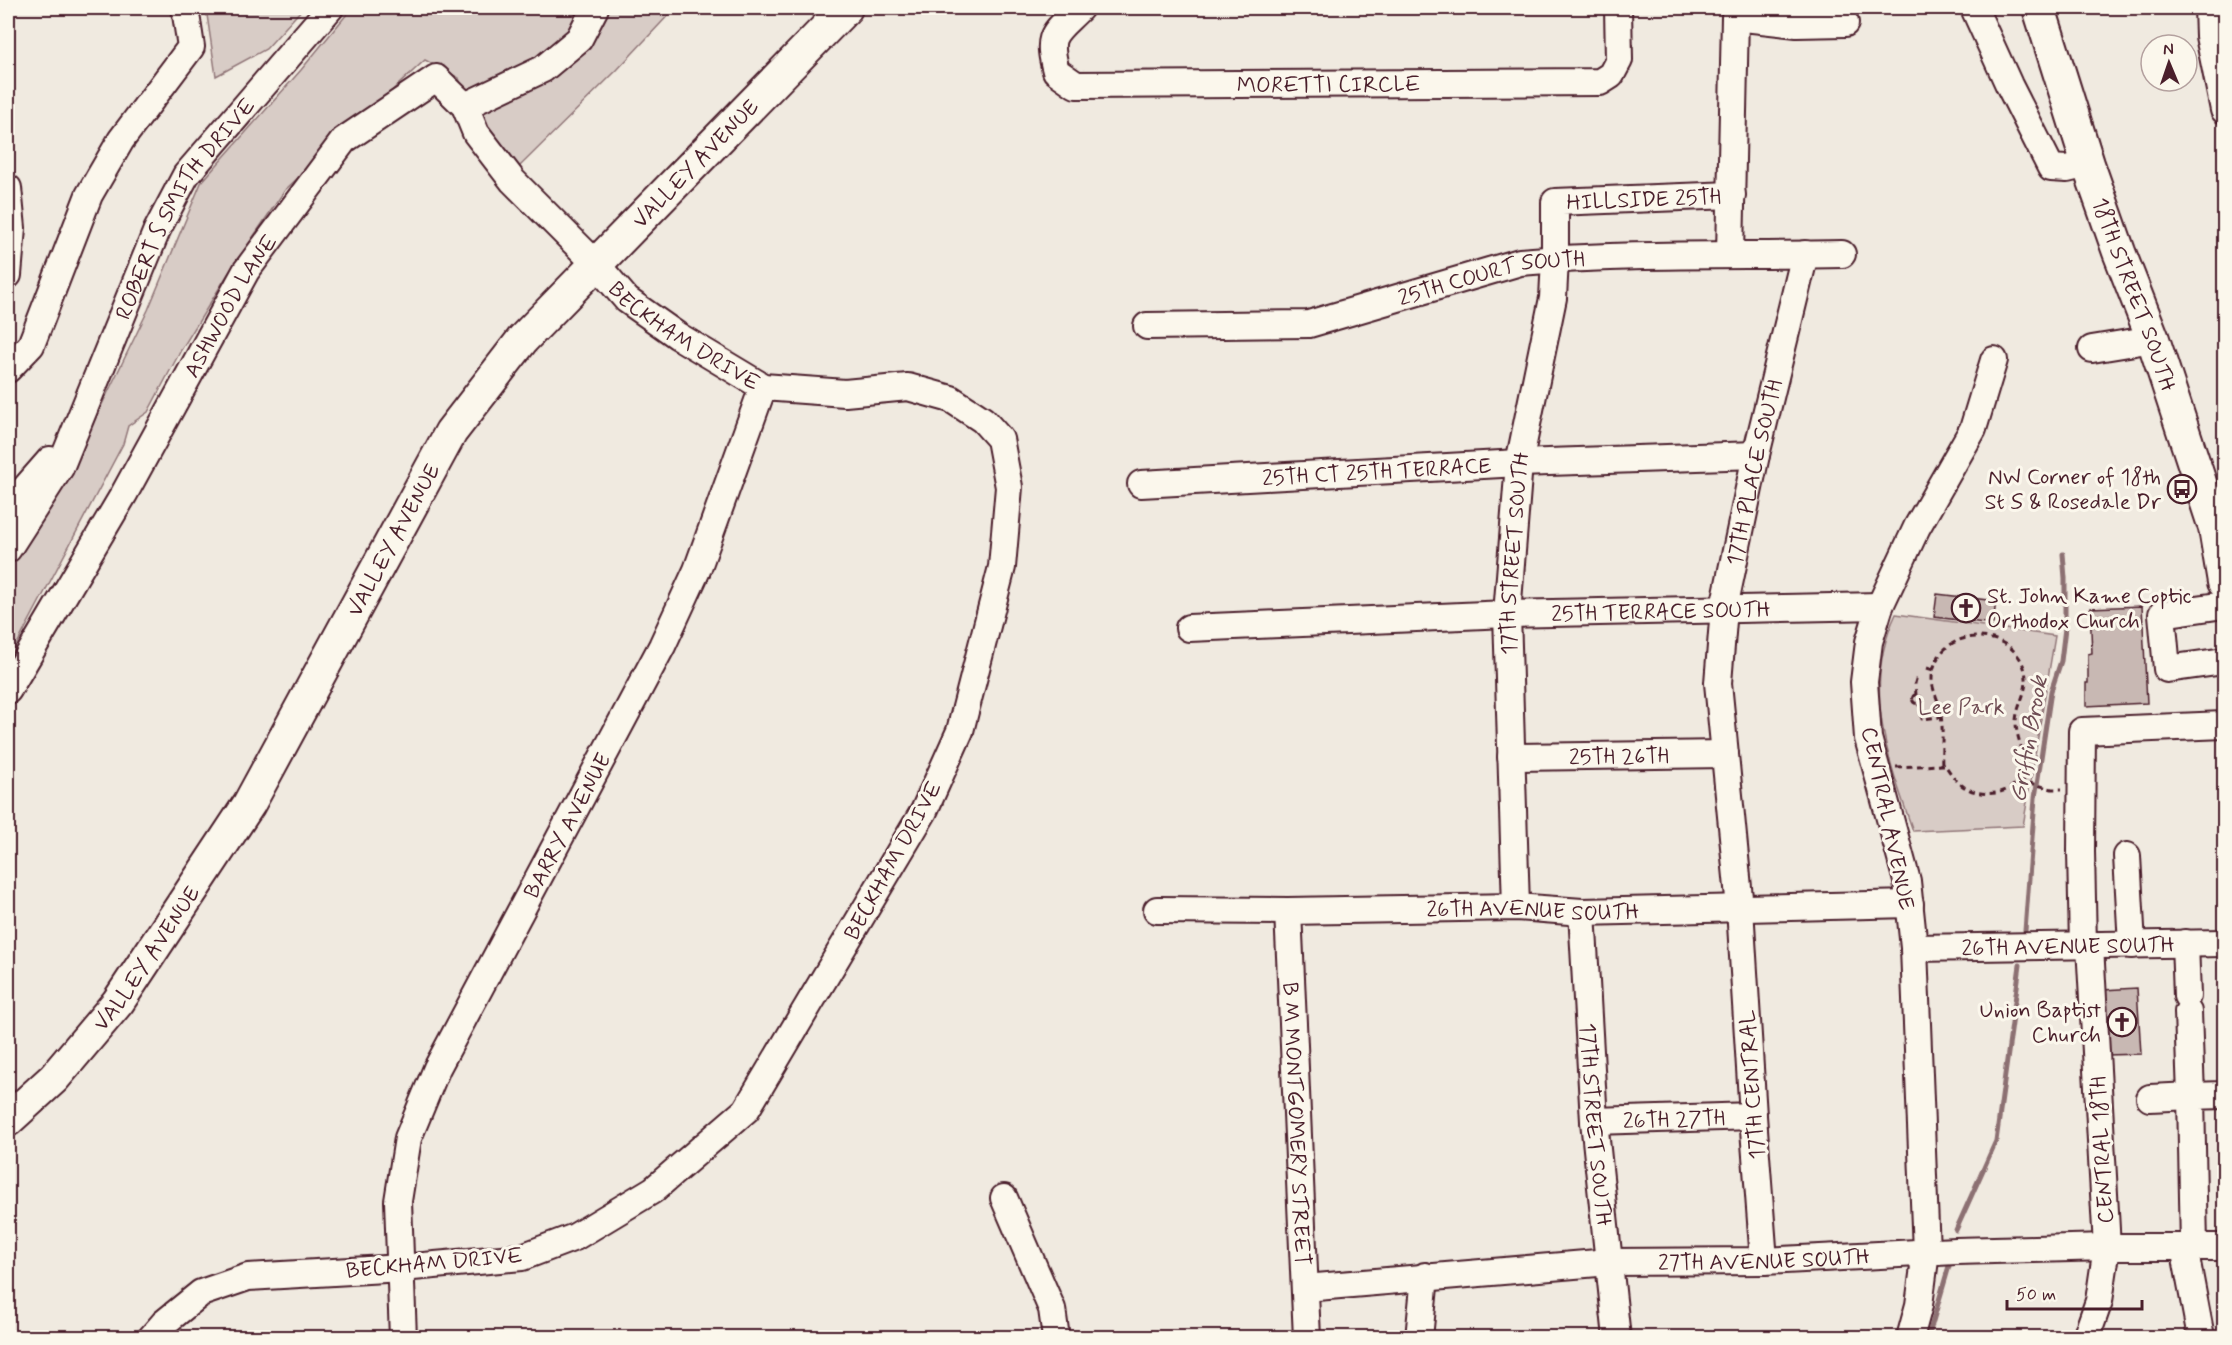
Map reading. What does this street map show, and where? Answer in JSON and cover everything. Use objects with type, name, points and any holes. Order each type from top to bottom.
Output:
[{"type":"main road","name":"VALLEY AVENUE","points":[[8,1120],[54,1078],[118,1002],[249,804],[451,432],[523,339],[846,8]]},
{"type":"main road","name":"18TH STREET SOUTH","points":[[2039,8],[2088,164],[2153,339],[2215,528],[2224,582]]},
{"type":"street","points":[[8,369],[31,345],[89,195],[121,140],[191,47],[185,8]]},
{"type":"street","name":"ROBERT S SMITH DRIVE","points":[[8,549],[60,468],[157,230],[186,175],[330,8]]},
{"type":"street","points":[[465,106],[543,69],[579,39],[595,8]]},
{"type":"street","name":"MORETTI CIRCLE","points":[[1080,8],[1052,36],[1051,51],[1056,72],[1077,86],[1600,82],[1611,75],[1619,60],[1618,8]]},
{"type":"street","points":[[1974,8],[2013,94],[2051,168],[2067,169],[2088,164]]},
{"type":"street","points":[[2208,8],[2209,36],[2224,110]]},
{"type":"street","points":[[1730,254],[1735,17],[1797,24],[1845,23]]},
{"type":"street","name":"ASHWOOD LANE","points":[[8,690],[124,494],[246,271],[344,140],[436,78],[465,106],[476,133],[513,181]]},
{"type":"street","name":"BECKHAM DRIVE","points":[[151,1338],[164,1323],[201,1293],[248,1277],[402,1268],[522,1257],[575,1237],[654,1190],[746,1110],[924,811],[960,731],[1002,567],[1009,488],[1000,440],[983,420],[951,399],[908,387],[845,393],[763,387],[678,336],[627,300],[597,265],[513,181]]},
{"type":"street","points":[[8,188],[12,228],[8,275]]},
{"type":"street","name":"HILLSIDE 25TH","points":[[1555,202],[1732,195]]},
{"type":"street","name":"17TH STREET SOUTH","points":[[1516,908],[1507,614],[1519,463],[1553,298],[1555,202]]},
{"type":"street","name":"25TH COURT SOUTH","points":[[1147,326],[1309,324],[1520,262],[1730,254],[1842,254]]},
{"type":"street","name":"17TH PLACE SOUTH","points":[[1740,908],[1718,683],[1724,608],[1756,455],[1805,254]]},
{"type":"street","points":[[2092,349],[2153,339]]},
{"type":"street","name":"CENTRAL AVENUE","points":[[1910,1338],[1919,1305],[1926,1252],[1914,948],[1907,881],[1868,738],[1864,682],[1869,642],[1881,606],[1917,526],[1973,429],[1994,360]]},
{"type":"street","name":"BARRY AVENUE","points":[[403,1338],[398,1201],[408,1138],[436,1068],[662,646],[697,570],[763,387]]},
{"type":"street","name":"ROBERT S SMITH DRIVE","points":[[8,508],[74,433]]},
{"type":"street","name":"25TH CT 25TH TERRACE","points":[[1141,484],[1519,463],[1756,455]]},
{"type":"street","points":[[2224,605],[2162,614],[2167,669],[2224,661]]},
{"type":"street","name":"25TH TERRACE SOUTH","points":[[1189,628],[1507,614],[1881,606]]},
{"type":"street","name":"CENTRAL 18TH","points":[[2086,1338],[2099,1300],[2107,1247],[2081,852],[2082,731],[2224,725]]},
{"type":"street","name":"25TH 26TH","points":[[1511,757],[1725,754]]},
{"type":"street","points":[[2127,856],[2132,945]]},
{"type":"street","name":"26TH AVENUE SOUTH","points":[[1157,910],[1516,908],[1582,912],[1910,904]]},
{"type":"street","name":"17TH CENTRAL","points":[[1740,908],[1764,1262]]},
{"type":"street","name":"B M MONTGOMERY STREET","points":[[1288,911],[1307,1338]]},
{"type":"street","name":"17TH STREET SOUTH","points":[[1582,912],[1594,1121],[1617,1338]]},
{"type":"street","name":"26TH AVENUE SOUTH","points":[[1914,948],[2224,943]]},
{"type":"street","points":[[2185,944],[2191,1096],[2189,1247],[2201,1337],[2208,1338]]},
{"type":"street","points":[[2150,1098],[2224,1095]]},
{"type":"street","name":"26TH 27TH","points":[[1594,1121],[1753,1116]]},
{"type":"street","points":[[1004,1198],[1052,1310],[1056,1338]]},
{"type":"street","name":"27TH AVENUE SOUTH","points":[[1305,1288],[1609,1262],[1764,1262],[1926,1252],[2107,1247],[2224,1247]]},
{"type":"street","points":[[1419,1338],[1425,1276]]},
{"type":"path","points":[[1892,767],[1945,765],[1958,783],[1967,789],[1983,794],[2012,788],[2019,780],[2025,759],[2016,721],[2026,684],[2025,665],[2014,650],[1999,641],[1982,636],[1971,637],[1954,642],[1940,654],[1933,670],[1931,684],[1941,717],[1942,765]]},
{"type":"path","points":[[1927,668],[1933,670]]},
{"type":"path","points":[[1917,676],[1916,695],[1912,699],[1921,708],[1922,719],[1941,717]]},
{"type":"path","points":[[1941,732],[1946,737]]},
{"type":"path","points":[[1942,756],[1946,753]]},
{"type":"path","points":[[2019,780],[2052,789]]},
{"type":"green space","points":[[206,8],[303,8],[266,49],[216,76]]},
{"type":"green space","points":[[352,8],[675,8],[617,70],[519,167],[465,99],[459,78],[425,60],[285,190],[228,274],[181,350],[148,412],[128,426],[123,444],[8,661],[8,560],[93,423],[148,310],[201,183],[301,70]]},
{"type":"green space","name":"Lee Park","points":[[1896,614],[2055,636],[2023,826],[1913,831],[1887,750],[1879,696],[1880,669]]},
{"type":"building","name":"St. John Kame Coptic Orthodox Church","points":[[1937,594],[1996,601],[1993,624],[1934,617]]},
{"type":"building","points":[[2142,606],[2147,703],[2086,706],[2088,654],[2092,653],[2090,608]]},
{"type":"building","name":"Union Baptist Church","points":[[2137,988],[2141,1054],[2107,1055],[2103,990]]},
{"type":"waterway","name":"Griffin Brook","points":[[2025,931],[2035,798],[2051,691],[2061,661],[2065,628],[2063,554]]},
{"type":"waterway","name":"Griffin Brook","points":[[1956,1230],[1996,1141],[2020,965]]},
{"type":"waterway","name":"Griffin Brook","points":[[1928,1338],[1949,1266]]},
{"type":"place","name":"NW Corner of 18th St S & Rosedale Dr","points":[[2182,489]]},
{"type":"place","name":"St. John Kame Coptic Orthodox Church","points":[[1966,608]]},
{"type":"place","name":"Union Baptist Church","points":[[2122,1022]]}]
